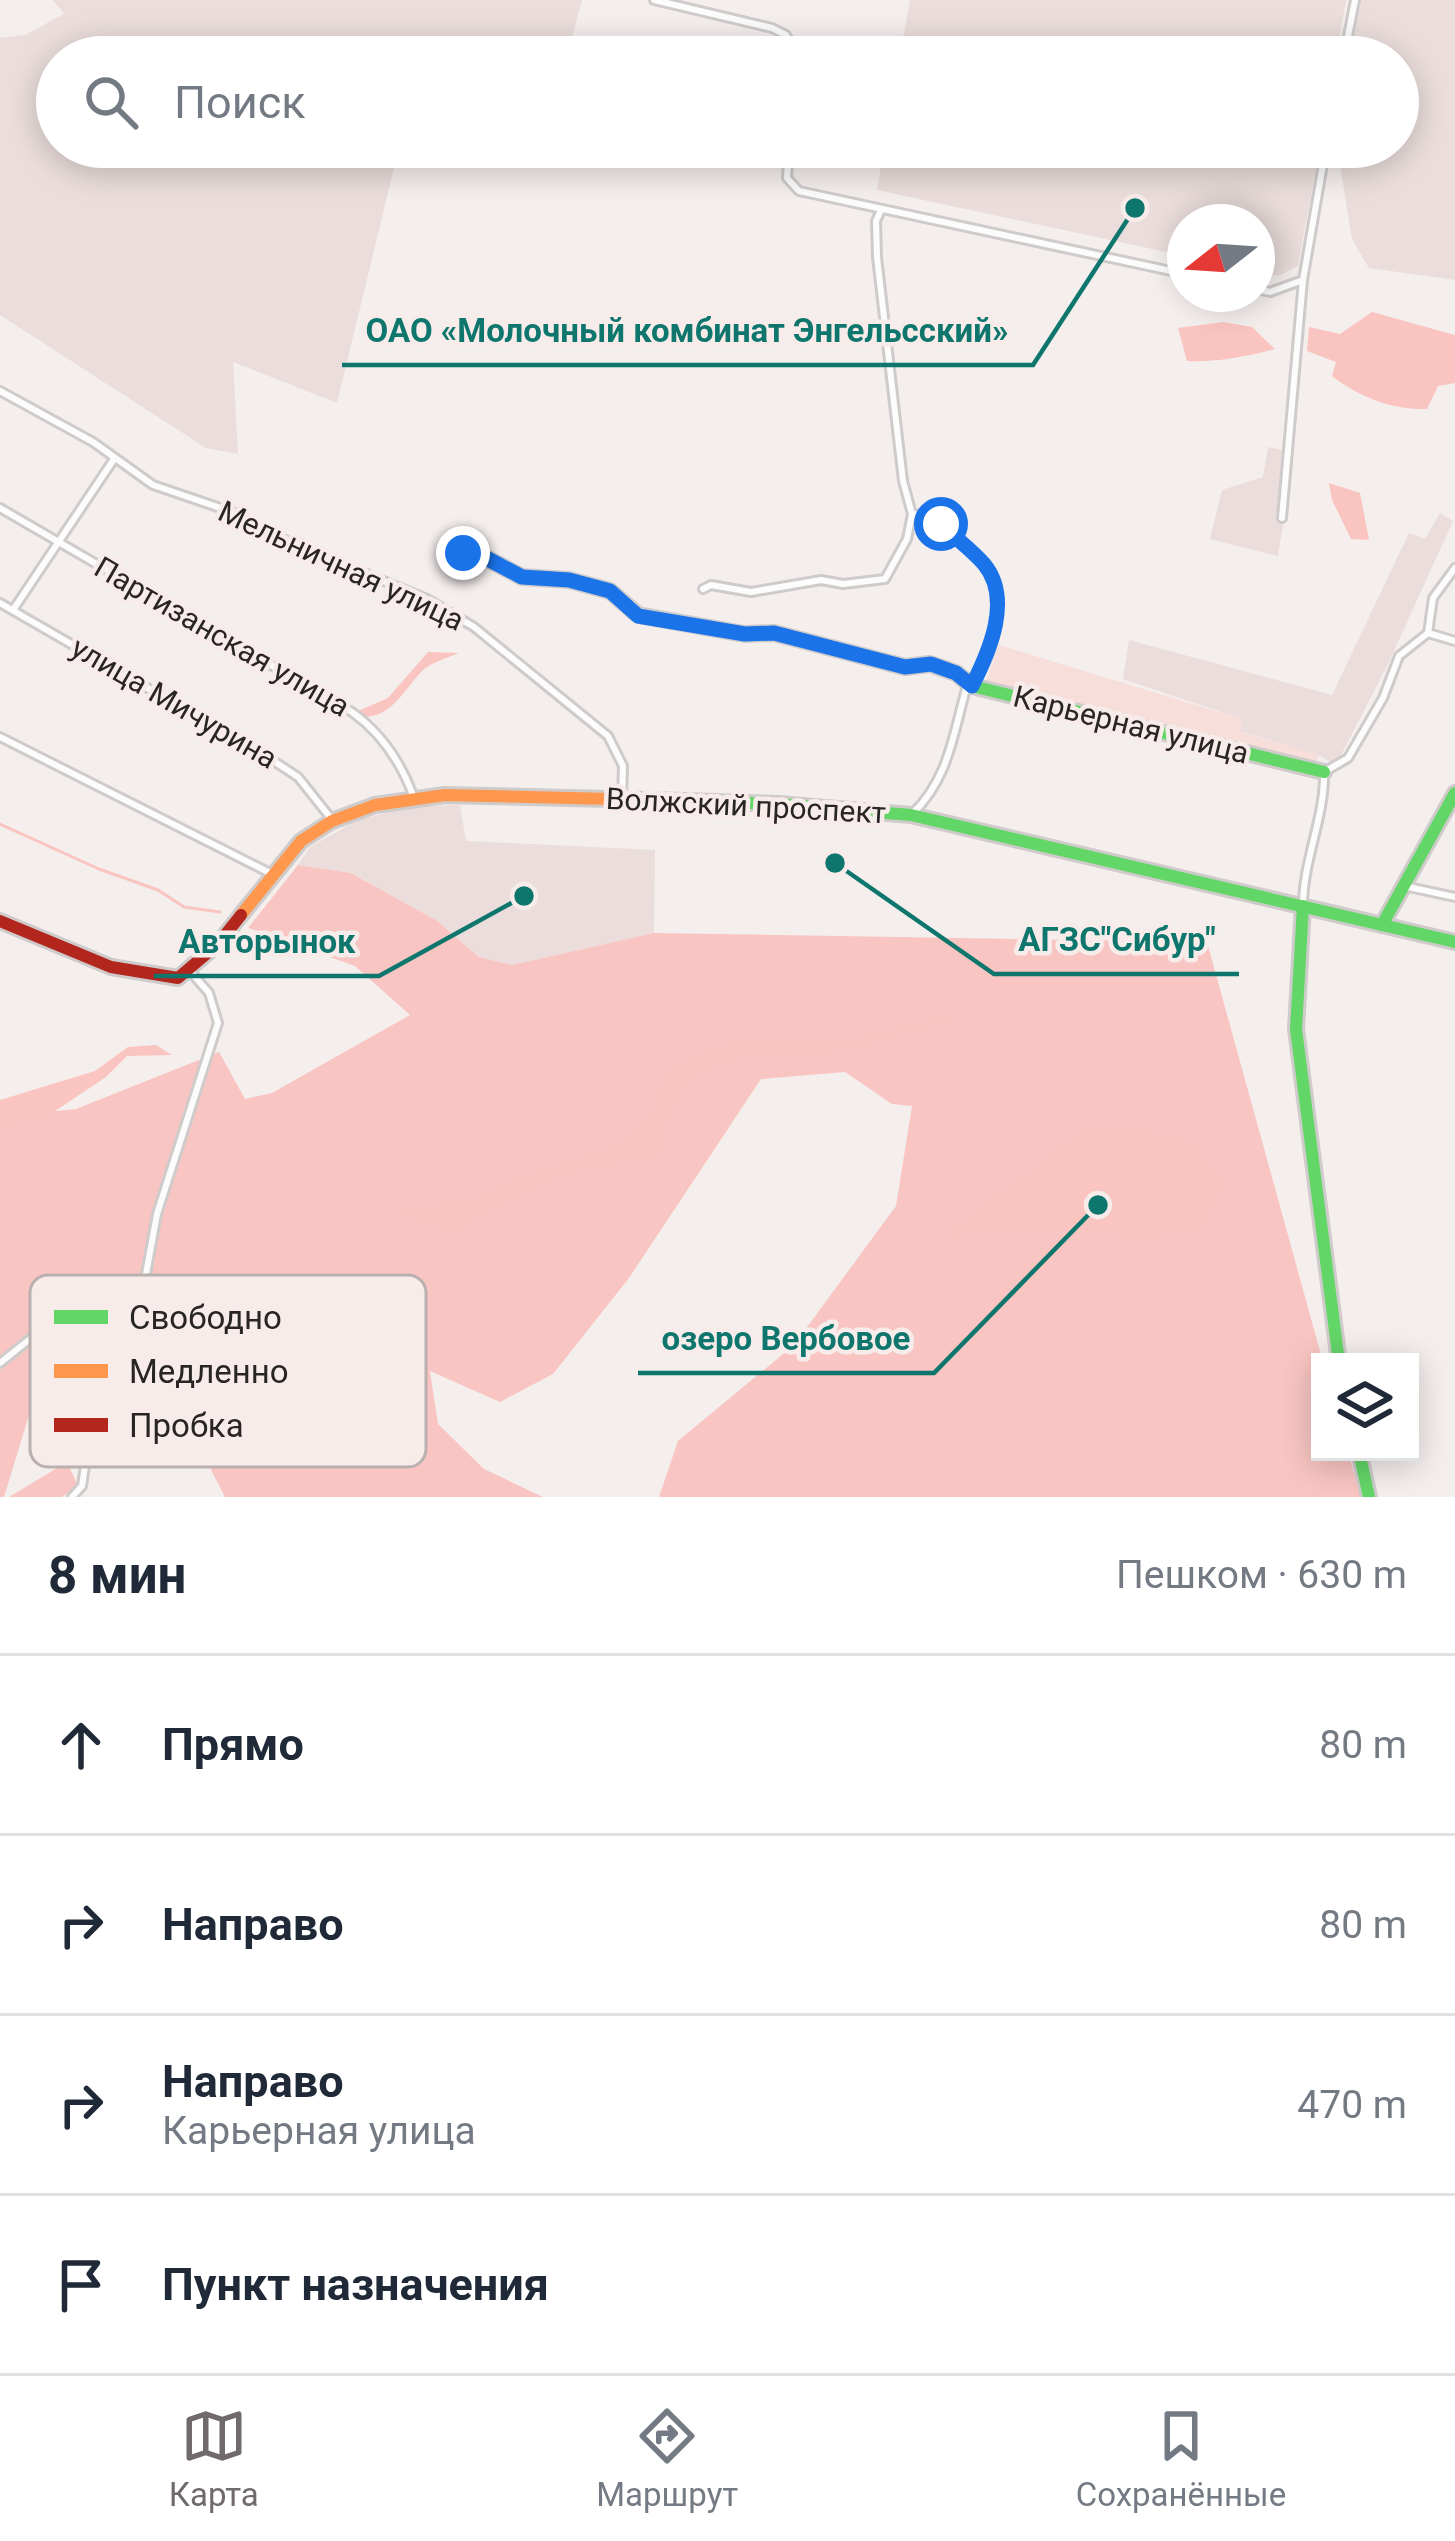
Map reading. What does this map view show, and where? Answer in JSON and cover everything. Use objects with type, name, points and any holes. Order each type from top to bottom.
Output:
[{"type":"street","points":[[653,0],[772,28],[787,36]]},
{"type":"street","points":[[1348,36],[1354,0]]},
{"type":"street","points":[[785,168],[790,186],[1167,270]]},
{"type":"street","points":[[1282,518],[1303,280],[1322,168]]},
{"type":"street","points":[[703,589],[711,585],[751,592],[821,580],[844,584],[885,579],[907,539],[912,514],[903,481],[877,257],[876,221],[881,210]]},
{"type":"street","points":[[1275,290],[1303,280]]},
{"type":"street","name":"Мельничная улица","points":[[0,391],[92,442],[153,485],[236,513],[273,535],[427,599],[474,627],[608,736],[623,766],[622,799]]},
{"type":"street","points":[[13,610],[114,459]]},
{"type":"street","name":"Партизанская улица","points":[[0,508],[352,712],[372,726],[414,796]]},
{"type":"street","points":[[911,815],[937,788],[966,689],[972,686],[997,620],[989,573],[941,524],[926,514],[912,514]]},
{"type":"street","name":"Карьерная улица","points":[[463,553],[488,559],[522,577],[569,580],[610,591],[638,616],[745,634],[774,633],[905,667],[931,664],[956,673],[972,686],[1324,772]]},
{"type":"street","points":[[1338,1353],[1296,1030],[1303,883],[1319,818],[1324,772],[1348,758],[1383,698],[1399,656],[1428,633],[1433,598],[1455,568]]},
{"type":"street","name":"улица Мичурина","points":[[0,603],[269,758],[298,777],[333,821]]},
{"type":"street","points":[[1428,633],[1455,641]]},
{"type":"street","points":[[0,737],[273,875]]},
{"type":"street","points":[[1382,925],[1450,812],[1455,794]]},
{"type":"street","name":"Волжский проспект","points":[[0,922],[97,960],[166,979],[190,971],[215,947],[307,838],[333,821],[414,796],[839,806],[911,815],[1455,942]]},
{"type":"street","points":[[1404,886],[1455,897]]},
{"type":"street","points":[[144,1275],[157,1214],[218,1024],[209,993],[190,971]]},
{"type":"street","points":[[0,1363],[30,1339]]},
{"type":"street","points":[[1361,1461],[1370,1497]]},
{"type":"street","points":[[72,1497],[82,1486],[85,1467]]},
{"type":"shaded area","points":[[53,0],[582,0],[572,36],[36,36],[36,168],[394,168],[337,403],[233,362],[238,454],[206,448],[0,315],[0,38],[25,35],[64,14]]},
{"type":"shaded area","points":[[910,0],[1346,0],[1340,36],[904,36]]},
{"type":"shaded area","points":[[1361,0],[1455,0],[1455,280],[1369,268],[1352,239],[1340,168],[1419,168],[1419,36],[1355,36]]},
{"type":"shaded area","points":[[881,168],[1316,168],[1298,266],[1275,275],[1275,204],[1167,204],[1167,252],[877,190]]},
{"type":"shaded area","points":[[1372,312],[1455,335],[1455,383],[1438,386],[1427,409],[1389,405],[1365,396],[1332,376],[1336,362],[1307,351],[1309,327],[1340,334]]},
{"type":"shaded area","points":[[1223,322],[1252,327],[1275,349],[1187,361],[1178,328]]},
{"type":"shaded area","points":[[1268,447],[1294,452],[1278,556],[1210,539],[1222,490],[1263,477]]},
{"type":"shaded area","points":[[1329,483],[1360,493],[1369,540],[1351,539]]},
{"type":"shaded area","points":[[1440,513],[1453,521],[1336,765],[1240,731],[1242,719],[1123,679],[1129,640],[1332,695],[1409,533],[1425,539]]},
{"type":"shaded area","points":[[999,645],[1242,719],[1241,732],[1319,755],[1314,767],[982,694]]},
{"type":"shaded area","points":[[428,652],[459,653],[427,667],[382,712],[363,717],[358,711],[388,698]]},
{"type":"shaded area","points":[[460,805],[466,841],[655,850],[654,933],[512,965],[479,957],[436,920],[352,873],[298,865],[310,847],[356,821],[406,807]]},
{"type":"shaded area","points":[[298,865],[351,873],[436,920],[479,957],[512,965],[654,933],[1207,942],[1321,1353],[1311,1353],[1311,1461],[1351,1461],[1361,1497],[659,1497],[678,1441],[794,1345],[896,1206],[912,1106],[892,1104],[845,1072],[761,1079],[629,1278],[553,1374],[500,1402],[430,1371],[438,1424],[484,1469],[543,1497],[225,1497],[210,1467],[426,1467],[426,1275],[30,1275],[30,1412],[4,1497],[0,1497],[0,1117],[76,1109],[219,1052],[245,1099],[272,1093],[410,1015],[355,966],[248,928]]},
{"type":"shaded area","points":[[989,1007],[840,1049],[742,1057],[713,1065],[690,1080],[675,1101],[657,1161],[630,1160],[577,1170],[454,1230],[398,1212],[467,1202],[534,1173],[599,1154],[631,1137],[653,1112],[669,1071],[725,1046],[769,1041],[838,1044]]},
{"type":"shaded area","points":[[156,1045],[172,1055],[127,1056],[106,1077],[52,1113],[0,1127],[0,1100],[95,1071],[128,1047]]},
{"type":"shaded area","points":[[1142,1130],[1191,1143],[1223,1183],[1199,1228],[1142,1237],[1080,1228],[947,1235],[1080,1134]]},
{"type":"shaded area","points":[[59,1467],[69,1467],[78,1486],[62,1497],[9,1497]]},
{"type":"waterway","points":[[0,824],[158,890],[184,907],[220,912]]},
{"type":"traffic: fast","points":[[463,553],[488,559],[522,577],[569,580],[610,591],[638,615],[744,634],[774,633],[905,667],[930,664],[956,673],[972,686],[1324,772]]},
{"type":"traffic: fast","points":[[1382,925],[1455,793]]},
{"type":"traffic: fast","points":[[652,800],[911,815],[1455,942]]},
{"type":"traffic: fast","points":[[1303,906],[1296,1029],[1338,1353]]},
{"type":"traffic: fast","points":[[1361,1461],[1369,1497]]},
{"type":"traffic: slow","points":[[241,915],[301,841],[332,821],[375,805],[445,795],[652,800]]},
{"type":"traffic: jam","points":[[0,921],[111,967],[178,978],[218,944],[241,915]]},
{"type":"place","name":"ОАО «Молочный комбинат Энгельсский»","points":[[1135,208]]},
{"type":"place","name":"АГЗС\"Сибур\"","points":[[835,863]]},
{"type":"place","name":"Авторынок","points":[[524,896]]},
{"type":"place","name":"озеро Вербовое","points":[[1098,1205]]},
{"type":"route","points":[[463,553],[488,559],[522,577],[569,580],[610,591],[638,616],[745,634],[774,633],[905,667],[931,664],[956,673],[972,686],[997,620],[995,594],[982,562],[941,524]]}]
